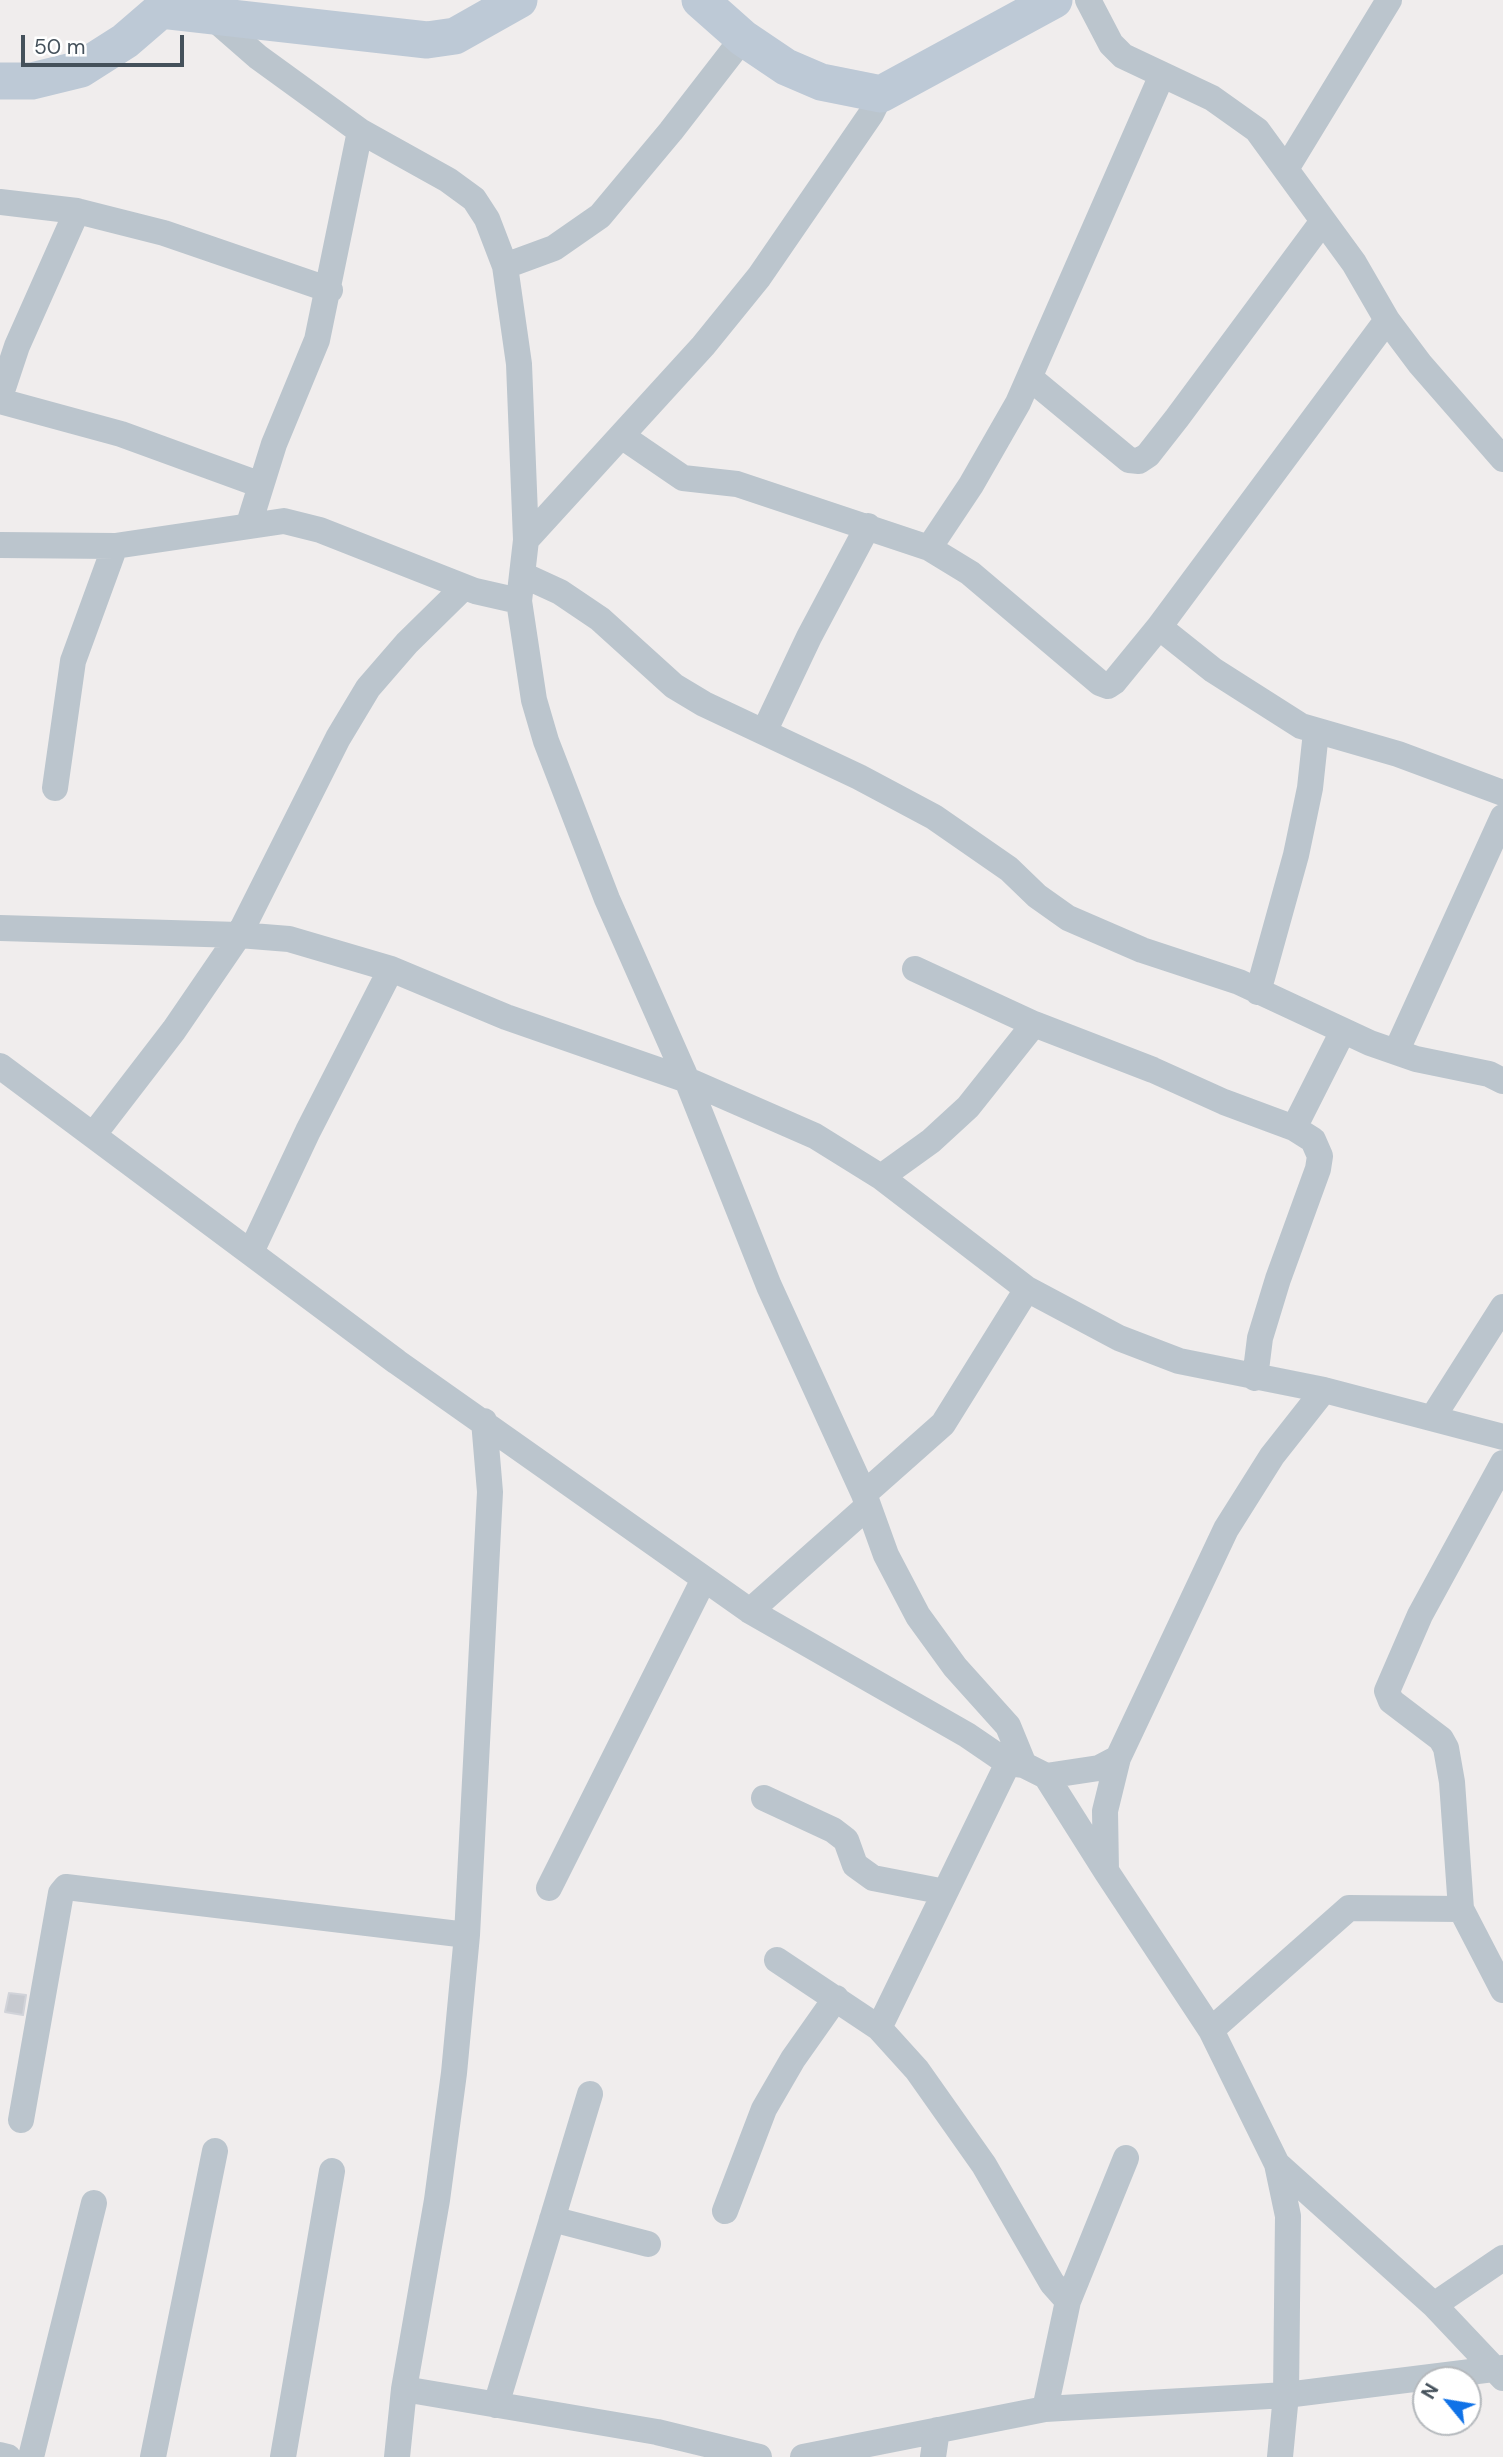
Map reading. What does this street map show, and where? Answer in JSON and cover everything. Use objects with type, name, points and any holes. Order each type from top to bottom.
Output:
[{"type":"street","points":[[0,81],[32,80],[80,69],[125,41],[152,5],[211,16],[252,10],[427,40],[456,36],[519,0]]},
{"type":"street","points":[[700,0],[743,38],[786,67],[821,82],[881,94]]},
{"type":"street","points":[[526,540],[704,346],[759,276],[872,114],[881,94],[1054,0]]},
{"type":"street","points":[[1088,0],[1111,44],[1122,56],[1233,111],[1257,130],[1375,294],[1387,320],[1420,364],[1500,443]]},
{"type":"street","points":[[1286,169],[1389,0]]},
{"type":"street","points":[[211,16],[258,58],[360,131],[448,180],[474,199],[487,219],[505,266],[519,364],[526,540],[519,601],[534,700],[546,741],[607,899],[687,1080],[769,1286],[866,1500],[886,1555],[918,1616],[955,1667],[1008,1726],[1026,1768],[1106,1871],[1211,2029],[1277,2164],[1288,2216],[1286,2395],[1280,2457]]},
{"type":"street","points":[[505,266],[554,248],[600,216],[646,163],[743,38]]},
{"type":"street","points":[[929,548],[996,443],[1030,378],[1052,321],[1162,75]]},
{"type":"street","points":[[249,524],[274,444],[317,340],[330,290],[360,131]]},
{"type":"street","points":[[0,202],[77,211],[164,233],[330,290]]},
{"type":"street","points":[[77,211],[17,346],[0,399],[121,434],[261,485]]},
{"type":"street","points":[[1030,378],[1129,460],[1139,461],[1148,455],[1177,418],[1323,221]]},
{"type":"street","points":[[623,437],[683,478],[737,484],[929,548],[970,573],[1100,683],[1108,686],[1159,627],[1387,320]]},
{"type":"street","points":[[0,545],[115,546],[249,524],[284,521],[320,530],[464,587],[519,601]]},
{"type":"street","points":[[764,732],[809,637],[869,526]]},
{"type":"street","points":[[55,788],[73,661],[115,546]]},
{"type":"street","points":[[523,575],[560,592],[600,619],[674,686],[704,704],[934,817],[1009,869],[1037,896],[1068,918],[1111,937],[1240,982],[1343,1031],[1395,1052],[1489,1074],[1503,1081]]},
{"type":"street","points":[[94,1134],[174,1030],[239,935],[338,738],[368,688],[407,643],[464,587]]},
{"type":"street","points":[[1159,627],[1224,678],[1281,715],[1316,732],[1398,754],[1503,793]]},
{"type":"street","points":[[1258,992],[1296,855],[1310,788],[1316,732]]},
{"type":"street","points":[[1395,1052],[1503,817]]},
{"type":"street","points":[[0,928],[289,939],[391,969],[506,1017],[687,1080],[815,1136],[881,1177],[1027,1289],[1119,1338],[1178,1361],[1325,1390],[1503,1437]]},
{"type":"street","points":[[251,1252],[308,1131],[391,969]]},
{"type":"street","points":[[915,969],[1034,1024],[1294,1128],[1313,1140],[1320,1156],[1318,1169],[1278,1279],[1260,1338],[1255,1378]]},
{"type":"street","points":[[881,1177],[931,1141],[968,1107],[1034,1024]]},
{"type":"street","points":[[1294,1128],[1343,1031]]},
{"type":"street","points":[[0,1066],[397,1362],[484,1420],[750,1611],[1026,1768],[1099,1768],[1118,1758]]},
{"type":"street","points":[[750,1611],[943,1424],[1027,1289]]},
{"type":"street","points":[[1433,1417],[1503,1307]]},
{"type":"street","points":[[1106,1871],[1105,1811],[1118,1758],[1226,1529],[1272,1456],[1325,1390]]},
{"type":"street","points":[[397,2457],[404,2389],[437,2200],[454,2073],[467,1935],[490,1492],[484,1420]]},
{"type":"street","points":[[1503,1463],[1420,1615],[1387,1691],[1391,1701],[1441,1739],[1446,1748],[1452,1782],[1461,1909],[1503,1990]]},
{"type":"street","points":[[549,1888],[704,1580]]},
{"type":"street","points":[[879,2028],[945,1892],[1026,1768]]},
{"type":"street","points":[[764,1798],[833,1830],[846,1840],[855,1865],[873,1878],[945,1892]]},
{"type":"street","points":[[22,2120],[61,1893],[66,1887],[467,1935]]},
{"type":"street","points":[[1211,2029],[1349,1908],[1461,1909]]},
{"type":"street","points":[[777,1960],[879,2028],[916,2070],[984,2165],[1052,2283],[1068,2301]]},
{"type":"street","points":[[725,2211],[764,2109],[793,2059],[836,1998]]},
{"type":"street","points":[[496,2405],[590,2094]]},
{"type":"street","points":[[153,2457],[215,2151]]},
{"type":"street","points":[[1045,2409],[1068,2301],[1126,2158]]},
{"type":"street","points":[[1277,2164],[1434,2305],[1500,2372]]},
{"type":"street","points":[[282,2457],[332,2171]]},
{"type":"street","points":[[31,2457],[94,2203]]},
{"type":"street","points":[[552,2219],[648,2244]]},
{"type":"street","points":[[1434,2305],[1503,2258]]},
{"type":"street","points":[[803,2457],[1045,2409],[1286,2395],[1500,2372]]},
{"type":"street","points":[[404,2389],[657,2432],[759,2457]]},
{"type":"street","points":[[933,2457],[937,2430]]},
{"type":"street","points":[[0,2455],[8,2457]]},
{"type":"building","points":[[9,1993],[26,1995],[23,2015],[5,2012]]}]
